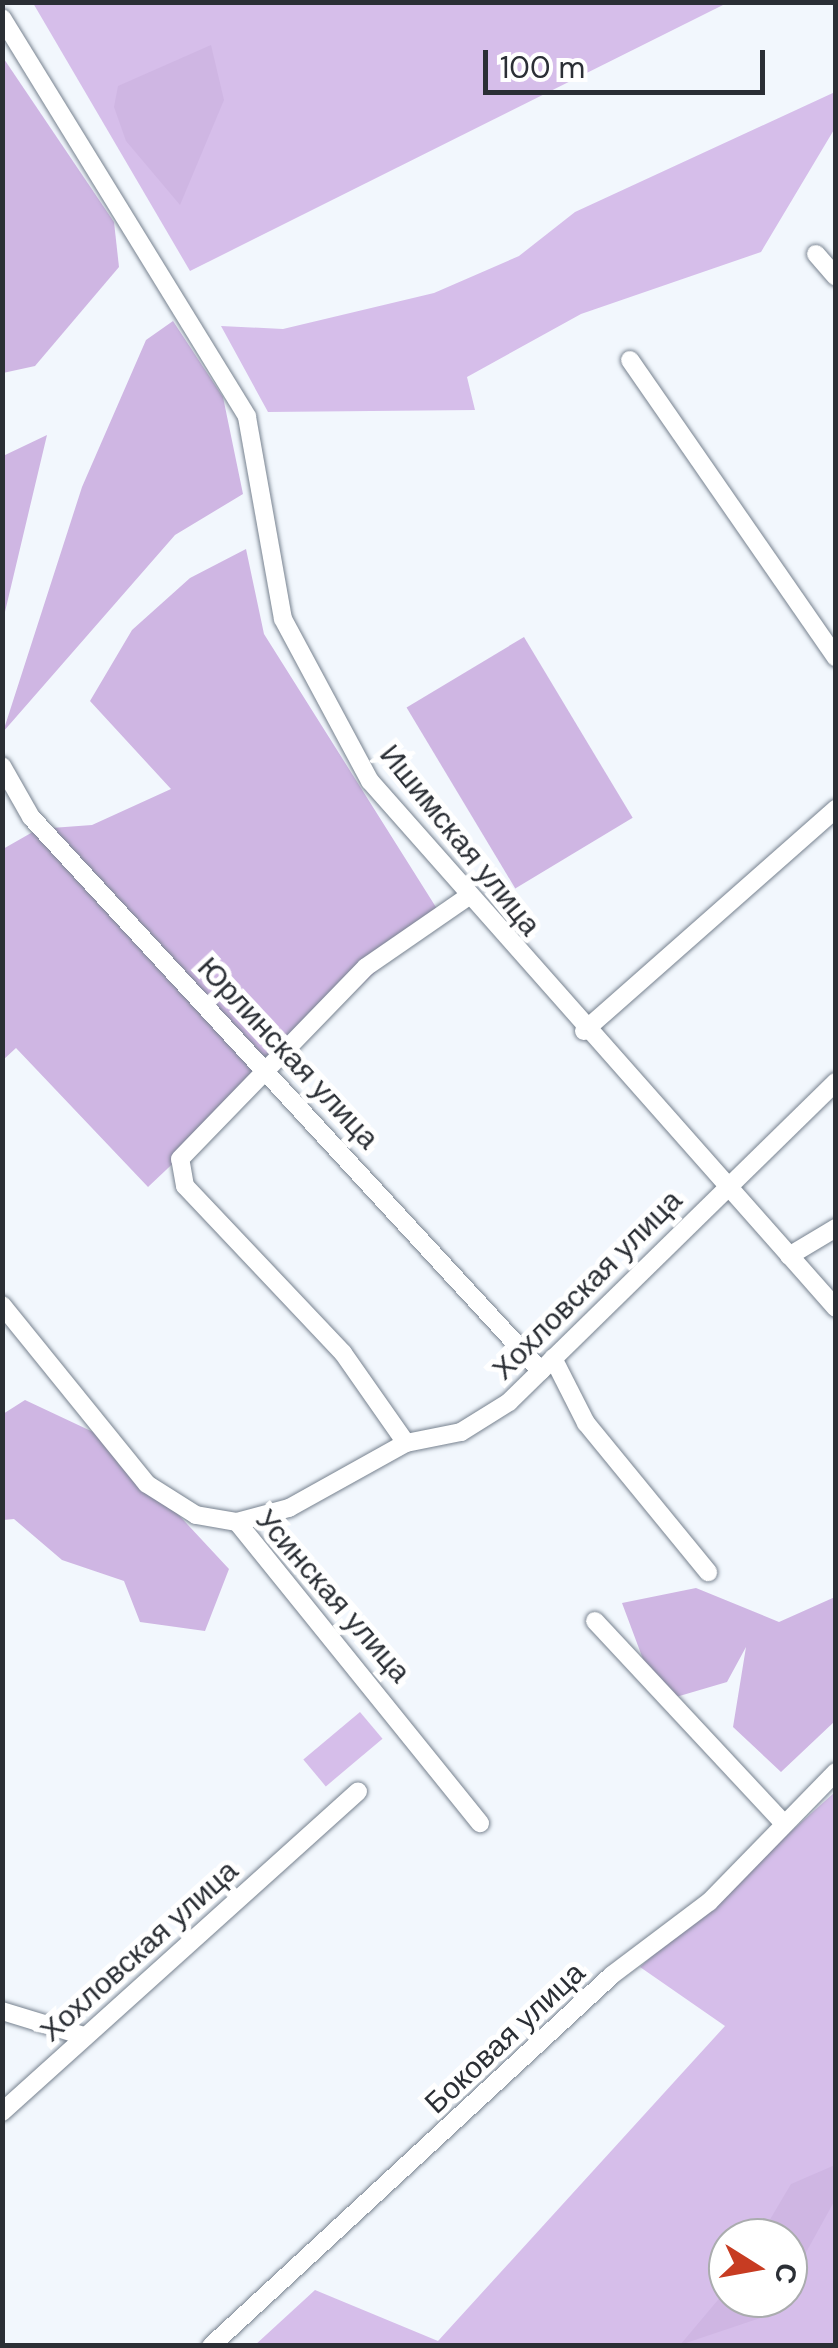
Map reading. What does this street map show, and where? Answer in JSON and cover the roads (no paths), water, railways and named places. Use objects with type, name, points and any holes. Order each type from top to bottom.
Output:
[{"type":"street","name":"Ишимская улица","points":[[2,18],[247,417],[283,619],[370,780],[466,898],[724,1189],[836,1308]]},
{"type":"street","points":[[816,254],[836,278]]},
{"type":"street","points":[[630,360],[836,658]]},
{"type":"street","name":"Юрлинская улица","points":[[2,766],[30,817],[547,1364],[586,1424],[708,1572]]},
{"type":"street","points":[[584,1031],[836,809]]},
{"type":"street","points":[[406,1442],[343,1353],[178,1173],[186,1146],[268,1071],[366,968],[466,898]]},
{"type":"street","name":"Хохловская улица","points":[[237,1522],[289,1508],[406,1442],[461,1432],[547,1364],[836,1082]]},
{"type":"street","points":[[789,1256],[836,1228]]},
{"type":"street","name":"Усинская улица","points":[[2,1305],[147,1484],[196,1514],[237,1522],[480,1823]]},
{"type":"street","points":[[595,1621],[784,1824]]},
{"type":"street","name":"Боковая улица","points":[[211,2346],[784,1824],[836,1772]]},
{"type":"street","name":"Хохловская улица","points":[[2,2112],[358,1792]]},
{"type":"street","points":[[2,2011],[84,2036]]}]
